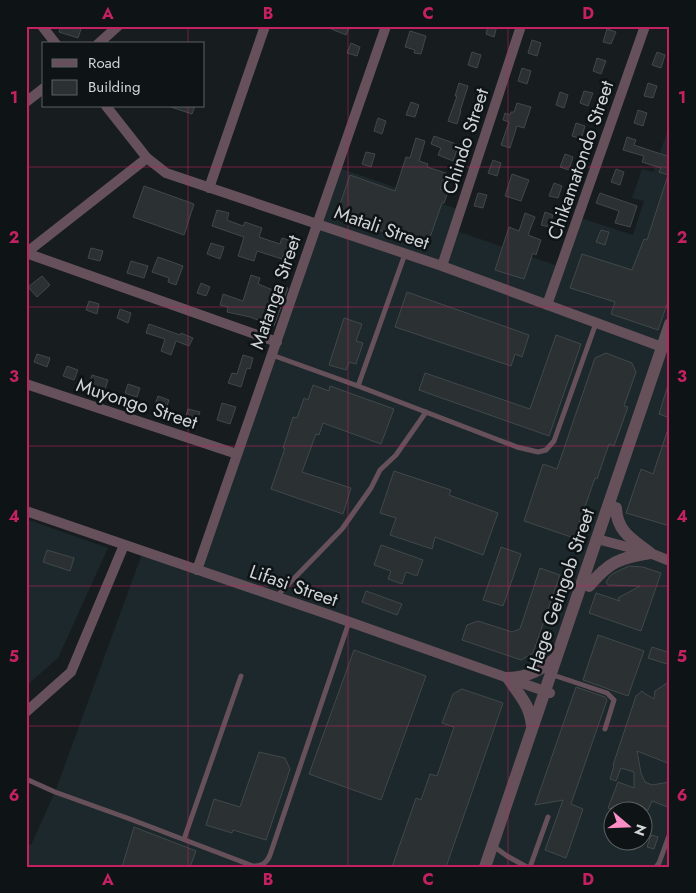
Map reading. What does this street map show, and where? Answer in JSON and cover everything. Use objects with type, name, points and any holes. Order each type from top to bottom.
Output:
[{"type":"street","points":[[42,26],[54,42]]},
{"type":"street","points":[[100,42],[118,26]]},
{"type":"street","points":[[209,188],[265,26]]},
{"type":"street","name":"Matanga Street","points":[[197,570],[386,26]]},
{"type":"street","name":"Chindo Street","points":[[442,266],[521,26]]},
{"type":"street","name":"Chikamatondo Street","points":[[547,306],[645,26]]},
{"type":"street","points":[[26,102],[42,90]]},
{"type":"street","name":"Matali Street","points":[[108,108],[147,158],[166,173],[442,266],[547,306],[667,348]]},
{"type":"street","points":[[26,253],[147,158]]},
{"type":"street","points":[[26,253],[277,342]]},
{"type":"street","name":"Hage Geingob Street","points":[[484,867],[532,729],[547,692],[556,676],[589,586],[601,540],[616,508],[667,348],[670,324]]},
{"type":"street","name":"Hage Geingob Street","points":[[490,867],[547,692],[556,658],[601,540],[667,348]]},
{"type":"street","name":"Muyongo Street","points":[[26,384],[238,454]]},
{"type":"street","points":[[616,508],[616,518],[628,537],[650,553]]},
{"type":"street","name":"Lifasi Street","points":[[26,511],[547,692]]},
{"type":"street","points":[[601,540],[650,553],[670,561]]},
{"type":"street","points":[[26,712],[71,672],[124,545]]},
{"type":"street","points":[[589,586],[606,568],[618,561],[631,556],[650,553]]},
{"type":"street","points":[[508,678],[522,678],[556,658]]},
{"type":"street","points":[[508,678],[528,707],[532,729]]},
{"type":"lane","points":[[358,386],[405,254]]},
{"type":"lane","points":[[272,355],[517,447],[538,452],[546,450],[554,441],[596,323]]},
{"type":"lane","points":[[276,597],[342,529],[371,488],[380,470],[396,455],[426,412]]},
{"type":"lane","points":[[26,779],[55,792],[253,866],[260,866],[268,860],[349,622]]},
{"type":"lane","points":[[184,839],[241,676]]},
{"type":"lane","points":[[556,676],[611,695],[614,700],[605,729]]},
{"type":"lane","points":[[496,848],[529,867],[548,817]]},
{"type":"lane","points":[[656,867],[670,833]]},
{"type":"shaded area","points":[[670,124],[670,867],[26,867],[26,844],[31,845],[55,792],[143,551],[197,570],[337,167],[460,210],[454,230],[561,267],[578,217],[633,235],[644,201],[632,198],[642,169],[653,172]]},
{"type":"shaded area","points":[[26,519],[108,548],[58,658],[26,686]]},
{"type":"building","points":[[61,26],[82,26],[78,38],[59,32]]},
{"type":"building","points":[[324,26],[350,26],[346,35]]},
{"type":"building","points":[[488,26],[497,26],[494,37],[486,34]]},
{"type":"building","points":[[607,29],[616,32],[611,44],[603,42]]},
{"type":"building","points":[[410,31],[426,36],[421,54],[414,53],[415,50],[405,47]]},
{"type":"building","points":[[532,40],[541,43],[537,56],[528,53]]},
{"type":"building","points":[[351,43],[360,47],[357,56],[347,53]]},
{"type":"building","points":[[472,52],[481,55],[477,68],[468,65]]},
{"type":"building","points":[[657,52],[665,55],[661,68],[652,65]]},
{"type":"building","points":[[597,58],[606,61],[601,74],[593,71]]},
{"type":"building","points":[[522,68],[531,71],[527,84],[518,81]]},
{"type":"building","points":[[459,83],[468,86],[457,124],[448,121],[457,96],[455,96]]},
{"type":"building","points":[[648,83],[657,86],[653,98],[644,96]]},
{"type":"building","points":[[584,91],[593,93],[588,106],[580,103]]},
{"type":"building","points":[[560,92],[568,95],[564,108],[556,105]]},
{"type":"building","points":[[411,102],[419,105],[415,117],[406,115]]},
{"type":"building","points":[[517,103],[531,107],[524,128],[517,126],[510,148],[501,145],[509,122],[503,120],[505,113],[510,115],[511,112],[514,112]]},
{"type":"building","points":[[174,108],[194,108],[192,114]]},
{"type":"building","points":[[638,110],[647,113],[643,126],[634,123]]},
{"type":"building","points":[[378,118],[386,121],[382,134],[374,131]]},
{"type":"building","points":[[576,123],[585,126],[581,139],[572,136]]},
{"type":"building","points":[[434,136],[459,145],[453,161],[438,155],[441,148],[431,144]]},
{"type":"building","points":[[627,137],[636,140],[634,145],[670,157],[670,296],[658,330],[611,314],[615,302],[570,288],[582,254],[632,270],[644,239],[647,240],[668,175],[659,172],[661,168],[642,162],[644,156],[623,150]]},
{"type":"building","points":[[416,138],[425,141],[419,161],[428,164],[427,167],[446,173],[440,189],[448,192],[444,203],[442,203],[427,246],[336,216],[350,175],[395,191],[406,157],[410,158]]},
{"type":"building","points":[[366,152],[375,154],[371,167],[362,164]]},
{"type":"building","points":[[565,154],[573,157],[569,170],[560,167]]},
{"type":"building","points":[[493,160],[501,163],[497,176],[488,173]]},
{"type":"building","points":[[616,169],[624,172],[620,185],[611,182]]},
{"type":"building","points":[[512,174],[529,180],[521,201],[505,196]]},
{"type":"building","points":[[554,183],[562,186],[558,198],[549,196]]},
{"type":"building","points":[[144,186],[194,204],[184,235],[133,217]]},
{"type":"building","points":[[478,193],[487,195],[483,208],[474,206]]},
{"type":"building","points":[[600,193],[637,206],[630,227],[615,223],[619,211],[596,203]]},
{"type":"building","points":[[217,210],[229,213],[227,220],[243,226],[245,222],[262,228],[259,237],[280,244],[282,238],[292,241],[288,254],[284,253],[282,259],[257,251],[254,261],[238,256],[244,237],[212,226]]},
{"type":"building","points":[[545,212],[553,215],[549,227],[541,225]]},
{"type":"building","points":[[525,213],[535,217],[528,235],[541,240],[536,255],[533,253],[524,279],[495,270],[509,227],[519,231]]},
{"type":"building","points":[[601,230],[609,232],[605,245],[596,242]]},
{"type":"building","points":[[211,243],[224,247],[220,259],[207,254]]},
{"type":"building","points":[[91,248],[103,251],[100,261],[88,258]]},
{"type":"building","points":[[158,257],[183,266],[176,285],[168,282],[169,278],[152,272]]},
{"type":"building","points":[[131,261],[148,266],[144,278],[127,273]]},
{"type":"building","points":[[251,275],[260,278],[258,284],[273,290],[275,284],[288,288],[274,326],[250,317],[227,312],[228,307],[220,305],[223,294],[243,301]]},
{"type":"building","points":[[42,276],[50,285],[37,297],[28,287]]},
{"type":"building","points":[[201,283],[210,287],[206,296],[197,293]]},
{"type":"building","points":[[407,292],[529,335],[522,357],[515,354],[511,366],[395,327]]},
{"type":"building","points":[[89,301],[99,304],[97,314],[86,310]]},
{"type":"building","points":[[120,309],[131,313],[128,323],[117,318]]},
{"type":"building","points":[[344,318],[362,324],[356,341],[363,343],[356,364],[349,362],[346,370],[329,365]]},
{"type":"building","points":[[149,324],[193,338],[189,346],[176,341],[171,355],[161,351],[165,339],[146,333]]},
{"type":"building","points":[[556,335],[581,344],[549,436],[419,390],[425,373],[530,409]]},
{"type":"building","points":[[606,353],[632,363],[636,372],[624,406],[628,407],[614,446],[609,444],[574,538],[524,521],[543,464],[557,469],[595,358]]},
{"type":"building","points":[[37,354],[50,358],[47,367],[34,362]]},
{"type":"building","points":[[243,355],[253,358],[250,369],[247,368],[241,387],[228,383],[232,373],[237,374]]},
{"type":"building","points":[[67,366],[78,370],[74,380],[63,376]]},
{"type":"building","points":[[92,375],[108,380],[104,392],[88,387]]},
{"type":"building","points":[[128,384],[140,388],[137,397],[125,393]]},
{"type":"building","points":[[313,385],[329,391],[330,386],[394,409],[381,444],[323,423],[319,435],[316,434],[302,472],[351,488],[343,514],[271,489],[293,417],[297,418],[304,398],[308,400]]},
{"type":"building","points":[[668,385],[670,385],[670,418],[659,414]]},
{"type":"building","points":[[158,396],[169,400],[166,409],[155,405]]},
{"type":"building","points":[[222,403],[236,407],[230,424],[217,420]]},
{"type":"building","points":[[188,409],[200,412],[196,422],[185,419]]},
{"type":"building","points":[[668,429],[670,429],[670,526],[626,513],[641,469],[653,474]]},
{"type":"building","points":[[394,471],[451,490],[449,495],[498,513],[483,555],[435,537],[432,549],[390,535],[396,518],[380,513]]},
{"type":"building","points":[[381,545],[423,560],[417,576],[406,572],[402,584],[388,579],[391,571],[374,565]]},
{"type":"building","points":[[501,547],[521,554],[503,606],[483,600]]},
{"type":"building","points":[[47,550],[74,558],[70,571],[43,562]]},
{"type":"building","points":[[629,566],[643,567],[661,573],[641,631],[589,613],[596,593],[620,601],[618,598],[640,586],[608,585],[606,582],[614,573]]},
{"type":"building","points":[[540,568],[560,575],[533,653],[521,660],[462,640],[467,625],[478,621],[512,632],[520,629]]},
{"type":"building","points":[[366,591],[402,604],[397,615],[362,602]]},
{"type":"building","points":[[598,635],[644,651],[628,696],[583,680]]},
{"type":"building","points":[[652,647],[670,653],[670,665],[648,658]]},
{"type":"building","points":[[354,650],[426,676],[381,800],[309,774]]},
{"type":"building","points":[[670,681],[670,764],[637,751],[641,773],[645,782],[652,785],[670,782],[670,808],[654,802],[654,800],[611,800],[618,782],[634,788],[634,772],[621,768],[616,781],[610,779],[613,765],[636,696],[642,691],[654,699],[655,691]]},
{"type":"building","points":[[576,687],[605,697],[607,700],[571,804],[583,809],[566,858],[545,850],[563,800],[535,805]]},
{"type":"building","points":[[462,689],[503,703],[446,867],[392,867],[416,798],[421,800],[430,774],[437,776],[454,727],[442,723],[453,694]]},
{"type":"building","points":[[259,752],[285,758],[290,769],[266,840],[233,830],[232,833],[206,825],[214,799],[240,807]]},
{"type":"building","points":[[134,827],[196,851],[190,867],[122,867]]},
{"type":"building","points":[[654,836],[658,837],[654,849]]}]
